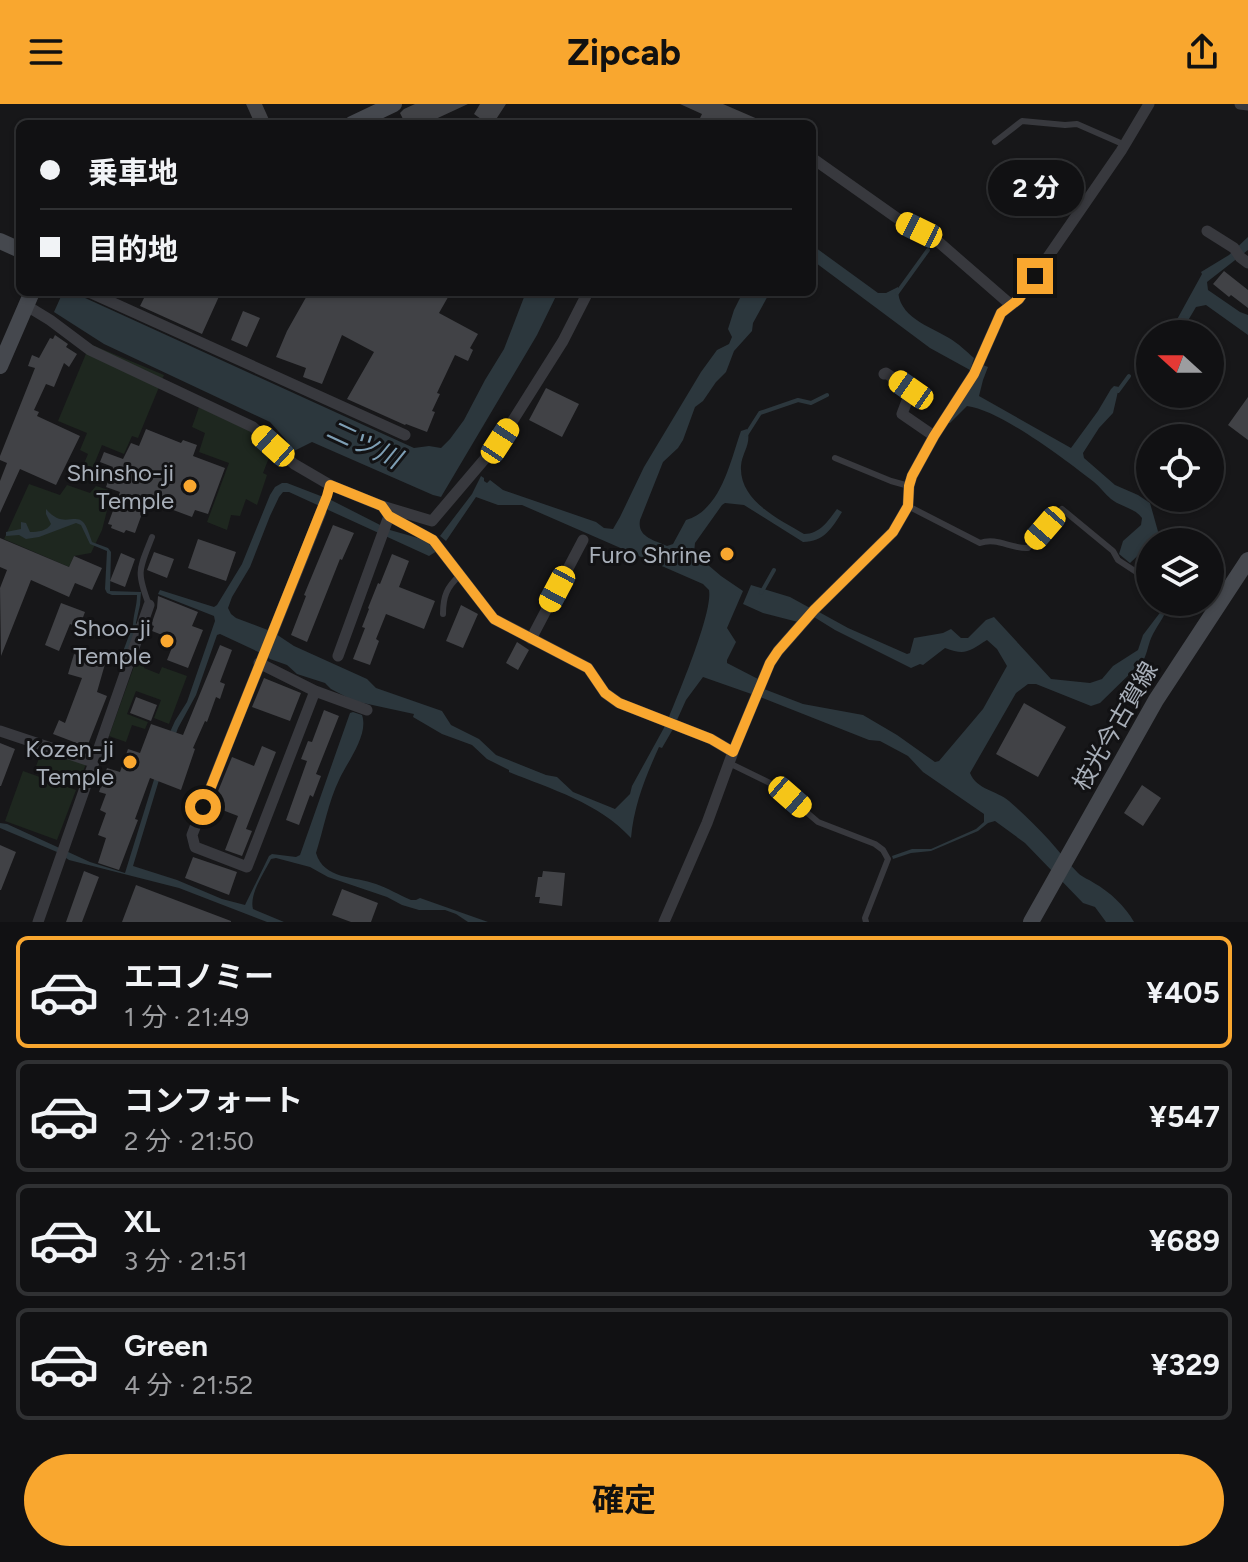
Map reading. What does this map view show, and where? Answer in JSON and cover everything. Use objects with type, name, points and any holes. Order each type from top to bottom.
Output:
[{"type":"main road","points":[[360,120],[394,104]]},
{"type":"main road","points":[[1,360],[29,299]]},
{"type":"main road","name":"枝光今古賀線","points":[[1224,590],[1248,560]]},
{"type":"main road","name":"枝光今古賀線","points":[[1031,922],[1206,616]]},
{"type":"street","points":[[664,922],[770,663],[814,608],[893,532],[908,506],[912,476],[974,374],[1001,313],[1019,299],[1125,145],[1149,104]]},
{"type":"street","points":[[1240,104],[1248,105]]},
{"type":"street","points":[[816,161],[904,223],[934,238],[1011,305]]},
{"type":"street","points":[[1207,231],[1241,256]]},
{"type":"street","points":[[98,296],[405,435]]},
{"type":"street","points":[[386,515],[432,521],[500,441],[563,341],[586,296]]},
{"type":"street","points":[[29,299],[50,320],[90,350],[253,427],[329,490],[386,515],[437,544],[494,619],[588,668],[605,693],[619,703],[711,739],[731,758]]},
{"type":"street","points":[[884,374],[911,390],[902,414],[934,436]]},
{"type":"street","points":[[315,691],[247,867],[195,847],[192,835],[321,512]]},
{"type":"street","points":[[338,656],[386,515]]},
{"type":"street","points":[[531,639],[583,540]]},
{"type":"street","points":[[38,922],[148,602]]},
{"type":"street","points":[[260,660],[315,691],[367,710]]},
{"type":"street","points":[[0,731],[93,762]]},
{"type":"lane","points":[[995,142],[1022,121],[1077,124],[1125,145]]},
{"type":"lane","points":[[1025,175],[1044,179],[1083,207]]},
{"type":"lane","points":[[835,458],[909,486]]},
{"type":"lane","points":[[321,512],[329,490]]},
{"type":"lane","points":[[908,506],[980,543],[990,540],[1019,548],[1028,548],[1062,509],[1113,551],[1118,560],[1136,572]]},
{"type":"lane","points":[[148,602],[139,581],[141,565],[152,537]]},
{"type":"lane","points":[[443,614],[443,597],[449,585],[460,575]]},
{"type":"lane","points":[[731,758],[776,786],[818,822],[883,850],[888,859],[866,922]]},
{"type":"shaded area","points":[[90,344],[164,375],[138,438],[132,436],[124,454],[102,445],[86,484],[77,480],[88,454],[80,450],[87,433],[58,421]]},
{"type":"shaded area","points":[[199,407],[250,431],[272,450],[263,473],[267,475],[257,505],[246,499],[240,516],[231,515],[227,530],[207,522],[229,463],[199,452],[205,433],[192,427]]},
{"type":"shaded area","points":[[29,484],[60,495],[67,485],[90,493],[96,486],[112,491],[102,530],[91,553],[74,556],[69,567],[4,539]]},
{"type":"shaded area","points":[[137,658],[146,661],[144,668],[159,674],[162,667],[187,676],[169,724],[154,718],[161,700],[136,691],[127,714],[148,722],[145,729],[132,725],[126,742],[109,736]]},
{"type":"shaded area","points":[[43,748],[86,764],[78,784],[35,769]]},
{"type":"shaded area","points":[[23,771],[76,790],[57,840],[5,821]]},
{"type":"water","points":[[1248,237],[1248,250],[1207,282],[1208,290],[1248,315],[1248,335],[1206,305],[1196,307],[1188,320],[1177,320],[1201,272],[1229,255]]},
{"type":"water","points":[[816,248],[878,293],[898,287],[899,297],[908,313],[953,340],[974,358],[970,370],[930,348],[816,263]]},
{"type":"water","name":"二ツ川","points":[[61,296],[81,296],[414,448],[441,448],[464,420],[504,349],[524,296],[556,296],[537,335],[441,497],[312,442],[292,452],[270,422],[104,344],[54,312]]},
{"type":"water","points":[[741,296],[768,296],[752,331],[734,351],[726,372],[695,407],[678,448],[663,462],[640,526],[644,534],[657,542],[667,546],[673,544],[686,520],[698,515],[716,496],[741,431],[747,429],[742,478],[746,489],[762,508],[804,534],[819,529],[837,509],[842,512],[822,537],[803,542],[744,505],[725,503],[695,543],[694,553],[743,591],[727,628],[736,642],[727,663],[758,679],[756,686],[803,704],[863,715],[935,762],[983,709],[1007,666],[997,649],[987,640],[967,651],[945,648],[923,665],[911,668],[814,617],[819,612],[907,654],[914,638],[951,629],[961,638],[968,638],[986,620],[994,617],[1051,679],[1090,683],[1102,679],[1113,666],[1138,650],[1143,635],[1157,616],[1163,616],[1143,661],[1100,703],[1091,706],[1036,684],[1028,684],[1016,693],[970,773],[977,783],[1004,797],[1019,810],[1078,873],[1111,895],[1134,922],[1106,922],[1095,907],[1083,903],[1025,843],[995,821],[931,851],[893,859],[892,856],[912,849],[931,849],[976,829],[984,822],[984,814],[923,772],[908,756],[880,741],[869,740],[703,677],[686,700],[677,720],[669,717],[706,616],[709,590],[703,584],[522,505],[498,505],[476,497],[446,541],[440,536],[472,494],[481,476],[487,483],[490,480],[503,490],[613,529],[644,467],[701,372],[717,350],[729,344],[732,337],[728,329]]},
{"type":"water","points":[[983,365],[988,367],[979,396],[1071,448],[1111,389],[1119,387],[1113,413],[1083,453],[1084,458],[1115,485],[1136,494],[1136,512],[1115,502],[1067,461],[997,416],[967,406],[948,423]]},
{"type":"water","points":[[282,483],[331,500],[390,530],[425,540],[437,551],[429,556],[289,492],[283,492],[250,567],[232,597],[228,608],[231,614],[367,679],[376,688],[442,711],[451,725],[479,739],[496,755],[557,777],[573,792],[615,809],[630,794],[665,726],[673,729],[662,748],[659,747],[645,781],[631,838],[589,806],[509,772],[487,759],[472,745],[442,734],[413,717],[414,714],[354,701],[325,683],[297,674],[287,665],[220,634],[217,635],[196,695],[178,728],[133,866],[245,905],[269,856],[300,855],[350,713],[353,712],[362,715],[362,731],[332,797],[316,853],[320,862],[341,876],[376,884],[411,900],[420,898],[488,922],[468,922],[445,910],[419,910],[402,905],[310,867],[276,858],[271,859],[252,903],[253,909],[284,922],[267,922],[179,888],[69,860],[0,828],[0,823],[7,824],[90,862],[125,873],[166,741],[187,702],[215,621],[214,616],[158,594],[160,590],[214,607],[217,605],[242,564],[270,495]]},
{"type":"water","points":[[46,509],[63,520],[80,520],[92,542],[108,548],[111,552],[110,591],[141,592],[135,627],[137,595],[107,593],[107,551],[90,544],[81,525],[76,523],[26,539],[19,535],[6,536],[6,532],[21,529],[21,522],[26,523],[30,532],[47,528],[51,524]]},
{"type":"water","points":[[1136,512],[1153,512],[1157,528],[1138,528],[1142,518]]},
{"type":"water","points":[[1136,529],[1136,557],[1130,563],[1119,554],[1123,541]]},
{"type":"water","points":[[751,585],[790,597],[810,608],[798,622],[763,613],[743,604]]},
{"type":"building","points":[[246,104],[262,104],[269,120],[253,120]]},
{"type":"building","points":[[415,104],[468,104],[433,120],[404,120],[400,113]]},
{"type":"building","points":[[480,104],[506,104],[496,120],[482,120],[474,114]]},
{"type":"building","points":[[680,104],[723,104],[760,120],[705,120],[700,118],[702,114]]},
{"type":"building","points":[[1224,271],[1248,290],[1248,308],[1213,284]]},
{"type":"building","points":[[145,296],[219,296],[202,334],[140,306]]},
{"type":"building","points":[[307,296],[449,296],[439,313],[478,334],[470,348],[473,350],[468,361],[455,355],[437,393],[440,394],[427,432],[347,399],[374,352],[342,335],[322,384],[303,377],[306,368],[276,357]]},
{"type":"building","points":[[243,311],[260,318],[247,347],[231,340]]},
{"type":"building","points":[[55,335],[77,354],[69,367],[64,363],[54,387],[46,384],[34,410],[39,412],[37,416],[80,436],[56,485],[20,469],[0,513],[0,481],[7,463],[0,460],[0,456],[35,368],[28,366],[32,355],[39,358]]},
{"type":"building","points":[[546,388],[579,404],[562,437],[529,420]]},
{"type":"building","points":[[1248,397],[1248,440],[1228,425]]},
{"type":"building","points":[[146,429],[181,443],[183,440],[197,445],[193,456],[225,468],[208,514],[195,510],[192,517],[148,497],[135,533],[126,530],[124,533],[108,524],[120,492],[106,487],[113,467],[100,462],[104,452],[123,459],[131,443],[139,446]]},
{"type":"building","points":[[333,525],[354,533],[340,559],[307,642],[291,635]]},
{"type":"building","points":[[0,538],[69,567],[74,556],[102,568],[92,590],[75,583],[69,597],[31,580],[1,656],[0,588],[7,570],[0,567]]},
{"type":"building","points":[[198,539],[236,552],[226,581],[188,568]]},
{"type":"building","points":[[154,552],[174,559],[167,578],[147,570]]},
{"type":"building","points":[[121,553],[135,559],[125,587],[110,581]]},
{"type":"building","points":[[392,554],[409,561],[399,587],[435,601],[424,629],[386,614],[370,665],[353,659],[365,628],[362,627],[368,608]]},
{"type":"building","points":[[158,596],[198,612],[192,626],[203,630],[188,668],[167,660],[175,640],[152,631]]},
{"type":"building","points":[[61,603],[85,612],[79,628],[70,624],[59,651],[45,645]]},
{"type":"building","points":[[461,605],[478,614],[463,648],[446,641]]},
{"type":"building","points":[[517,642],[529,650],[518,670],[506,663]]},
{"type":"building","points":[[220,645],[232,650],[220,682],[225,684],[193,748],[181,790],[150,778],[119,870],[98,863],[106,838],[98,835],[106,813],[100,810],[106,794],[99,792],[107,768],[120,772],[128,749],[140,753],[151,724],[183,735]]},
{"type":"building","points":[[74,654],[105,664],[97,692],[107,696],[87,747],[53,734],[59,720],[65,723],[82,678],[68,674]]},
{"type":"building","points":[[264,678],[301,693],[290,721],[252,707]]},
{"type":"building","points":[[136,697],[157,705],[151,721],[130,713]]},
{"type":"building","points":[[1024,703],[1066,727],[1038,777],[996,754]]},
{"type":"building","points":[[324,710],[339,716],[316,774],[321,776],[299,825],[286,820],[307,761],[301,759],[308,741],[312,742]]},
{"type":"building","points":[[0,743],[15,749],[1,786],[0,786]]},
{"type":"building","points":[[262,746],[276,752],[246,829],[252,831],[242,856],[225,850],[238,816],[212,806],[232,757],[254,766]]},
{"type":"building","points":[[1142,785],[1161,798],[1143,826],[1124,813]]},
{"type":"building","points":[[0,845],[16,852],[1,890],[0,890]]},
{"type":"building","points":[[193,857],[237,872],[229,895],[185,878]]},
{"type":"building","points":[[84,871],[99,877],[82,922],[66,922]]},
{"type":"building","points":[[543,871],[565,873],[562,906],[539,903],[540,897],[535,897],[538,877],[542,877]]},
{"type":"building","points":[[136,885],[231,921],[231,922],[122,922]]},
{"type":"building","points":[[342,889],[378,903],[371,922],[351,922],[332,915]]},
{"type":"waterway","points":[[897,293],[928,250]]},
{"type":"waterway","points":[[1118,391],[1129,376]]},
{"type":"waterway","points":[[746,435],[760,413],[798,400],[811,403],[827,395]]},
{"type":"waterway","points":[[761,593],[774,570]]},
{"type":"waterway","points":[[122,660],[135,625]]},
{"type":"place","name":"Shinsho-ji Temple","points":[[190,486]]},
{"type":"place","name":"Furo Shrine","points":[[727,554]]},
{"type":"place","name":"Shoo-ji Temple","points":[[167,641]]},
{"type":"place","name":"Kozen-ji Temple","points":[[130,762]]},
{"type":"route","points":[[203,807],[330,485],[382,506],[389,516],[433,540],[494,619],[588,668],[605,693],[619,703],[711,739],[733,752],[770,663],[778,651],[814,610],[893,532],[908,506],[912,476],[974,374],[1001,313],[1019,299],[1035,276]]}]
